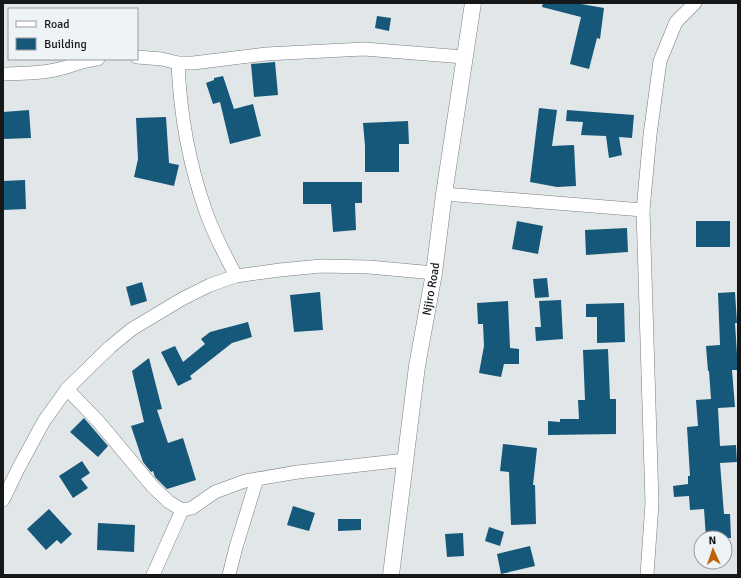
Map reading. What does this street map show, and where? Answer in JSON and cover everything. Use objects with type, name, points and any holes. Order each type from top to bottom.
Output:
[{"type":"street","name":"Njiro Road","points":[[391,575],[417,366],[434,273],[444,194],[473,3]]},
{"type":"street","points":[[647,575],[652,503],[643,210],[650,136],[660,61],[676,22],[695,3]]},
{"type":"street","points":[[138,57],[156,58],[178,63],[193,63],[266,54],[364,49],[464,57]]},
{"type":"street","points":[[3,74],[58,70],[78,63],[93,60]]},
{"type":"street","points":[[178,63],[184,123],[192,164],[206,212],[236,276]]},
{"type":"street","points":[[444,194],[643,210]]},
{"type":"street","points":[[3,500],[44,421],[67,389],[110,346],[132,330],[182,299],[236,276],[280,270],[321,266],[369,267],[434,273]]},
{"type":"street","points":[[67,389],[98,420],[153,487],[169,502],[182,510],[192,508],[205,498],[224,488],[257,479],[405,460]]},
{"type":"street","points":[[230,575],[236,547],[257,479]]},
{"type":"street","points":[[153,575],[182,510]]},
{"type":"building","points":[[543,3],[581,3],[604,8],[600,39],[597,38],[589,69],[570,64],[581,17],[542,7]]},
{"type":"building","points":[[377,16],[391,18],[389,31],[375,28]]},
{"type":"building","points":[[275,62],[278,95],[254,97],[251,64]]},
{"type":"building","points":[[223,76],[234,109],[253,104],[261,136],[230,144],[220,102],[213,104],[206,83],[214,80],[214,78]]},
{"type":"building","points":[[539,108],[557,110],[552,146],[574,145],[576,186],[557,187],[530,182]]},
{"type":"building","points":[[29,110],[31,138],[3,139],[3,112]]},
{"type":"building","points":[[567,110],[634,115],[632,138],[619,137],[622,155],[609,158],[606,136],[581,135],[583,122],[566,121]]},
{"type":"building","points":[[166,117],[169,163],[179,165],[174,186],[134,177],[138,159],[136,118]]},
{"type":"building","points":[[408,121],[409,144],[399,144],[399,172],[365,172],[363,123]]},
{"type":"building","points":[[25,180],[26,209],[3,210],[3,181]]},
{"type":"building","points":[[303,182],[362,182],[362,203],[355,203],[356,230],[333,232],[331,204],[303,204]]},
{"type":"building","points":[[517,221],[543,226],[538,254],[512,249]]},
{"type":"building","points":[[696,221],[730,221],[730,247],[696,247]]},
{"type":"building","points":[[627,228],[628,252],[586,255],[585,230]]},
{"type":"building","points":[[547,278],[549,297],[535,298],[533,279]]},
{"type":"building","points":[[142,282],[147,301],[131,306],[126,287]]},
{"type":"building","points":[[320,292],[323,330],[294,332],[290,295]]},
{"type":"building","points":[[735,292],[737,323],[735,323],[738,370],[732,370],[735,407],[718,408],[720,446],[736,445],[737,462],[720,463],[724,514],[730,514],[731,530],[705,530],[704,509],[690,510],[689,496],[674,497],[673,486],[688,484],[688,476],[690,476],[687,427],[698,426],[696,400],[711,399],[706,346],[720,345],[718,293]]},
{"type":"building","points":[[561,300],[563,339],[536,341],[535,327],[541,327],[539,301]]},
{"type":"building","points":[[508,301],[510,348],[519,349],[519,364],[504,364],[501,377],[479,373],[484,346],[483,324],[478,324],[477,303]]},
{"type":"building","points":[[624,303],[625,342],[597,343],[597,317],[586,317],[586,304]]},
{"type":"building","points":[[248,322],[252,337],[232,343],[190,376],[192,379],[178,386],[161,352],[175,346],[183,362],[205,344],[201,339],[210,332]]},
{"type":"building","points":[[608,349],[610,399],[616,399],[616,434],[548,435],[548,421],[560,422],[560,419],[579,419],[578,400],[585,400],[583,350]]},
{"type":"building","points":[[149,358],[162,409],[157,410],[168,443],[183,438],[196,480],[167,489],[155,477],[153,471],[151,472],[143,462],[131,426],[144,422],[132,371]]},
{"type":"building","points":[[84,418],[108,446],[98,457],[70,432]]},
{"type":"building","points":[[503,444],[537,448],[533,485],[535,485],[536,524],[511,525],[509,472],[500,471]]},
{"type":"building","points":[[82,461],[90,473],[81,479],[88,488],[73,498],[59,476]]},
{"type":"building","points":[[293,506],[315,513],[309,531],[287,525]]},
{"type":"building","points":[[49,509],[72,534],[61,544],[57,540],[46,550],[27,529]]},
{"type":"building","points":[[338,519],[361,519],[361,530],[338,531]]},
{"type":"building","points":[[98,523],[135,525],[134,552],[97,550]]},
{"type":"building","points":[[489,527],[504,532],[500,546],[485,541]]},
{"type":"building","points":[[463,533],[464,556],[447,557],[445,534]]},
{"type":"building","points":[[530,546],[535,566],[501,574],[497,554]]}]
